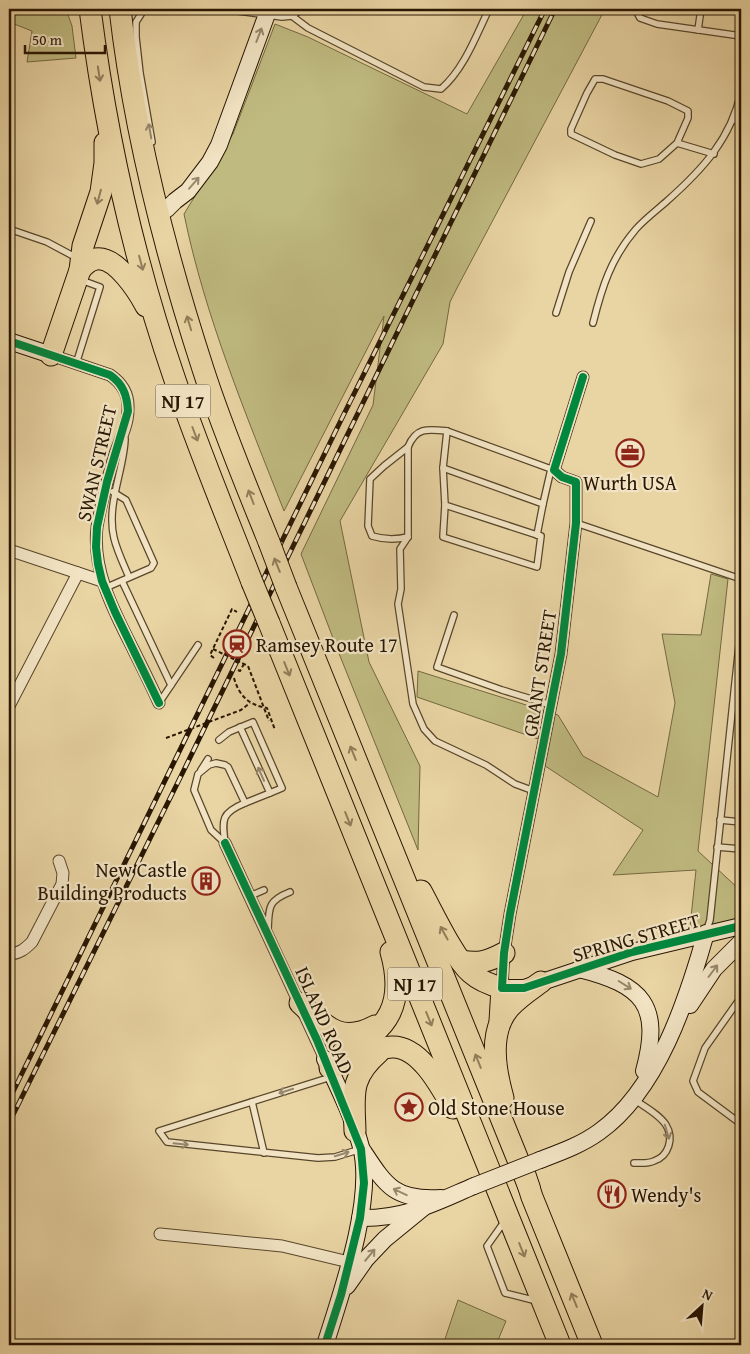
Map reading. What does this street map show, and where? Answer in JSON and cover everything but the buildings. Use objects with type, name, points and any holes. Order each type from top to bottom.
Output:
[{"type":"highway","name":"NJ 17","points":[[90,9],[106,114],[128,216],[178,387],[252,582],[560,1345]]},
{"type":"highway","name":"NJ 17","points":[[120,9],[134,101],[157,214],[203,370],[286,587],[592,1345]]},
{"type":"highway","points":[[51,355],[79,270],[83,246],[101,192],[105,163],[106,114]]},
{"type":"highway","points":[[79,270],[94,259],[101,259],[111,263],[134,286],[159,326]]},
{"type":"highway","points":[[371,798],[461,961],[470,972],[482,981],[502,988],[500,1022],[496,1046],[496,1067],[500,1088],[529,1188]]},
{"type":"highway","points":[[329,1068],[363,1042],[386,1019],[396,998],[396,976],[359,846]]},
{"type":"highway","points":[[461,961],[478,963],[504,953]]},
{"type":"highway","points":[[500,1022],[510,1007],[541,982]]},
{"type":"highway","points":[[300,1003],[327,1027],[341,1033],[360,1032],[386,1019]]},
{"type":"highway","points":[[329,1068],[393,1047],[405,1050],[417,1057],[441,1087],[505,1207]]},
{"type":"highway","points":[[358,1140],[354,1097],[356,1082],[364,1066],[383,1049]]},
{"type":"street","points":[[157,214],[167,209],[188,191],[210,162],[218,145],[260,11]]},
{"type":"street","name":"SWAN STREET","points":[[9,341],[110,375],[118,380],[124,390],[128,400],[128,411],[110,490],[98,527],[96,546],[98,564],[103,585],[114,612],[159,704]]},
{"type":"street","points":[[552,469],[583,377]]},
{"type":"street","name":"GRANT STREET","points":[[502,988],[504,953],[561,654],[576,523],[576,482],[562,477],[552,469]]},
{"type":"street","points":[[9,550],[78,573],[103,585]]},
{"type":"street","points":[[9,706],[78,573]]},
{"type":"street","name":"ISLAND ROAD","points":[[225,843],[300,1003],[358,1140],[364,1183],[360,1218],[341,1294]]},
{"type":"street","points":[[9,954],[19,952],[32,942],[62,884],[59,861]]},
{"type":"street","name":"SPRING STREET","points":[[502,988],[524,988],[646,948],[741,926]]},
{"type":"street","name":"SPRING STREET","points":[[360,1218],[385,1216],[423,1208],[564,1151],[592,1137],[619,1116],[636,1095],[667,1041],[686,996],[706,933]]},
{"type":"street","points":[[667,1041],[714,969],[741,942]]},
{"type":"street","points":[[579,969],[607,976],[624,984],[638,995],[646,1009],[651,1024],[651,1042],[636,1095]]},
{"type":"street","points":[[358,1140],[384,1182],[398,1192],[416,1198],[448,1197]]},
{"type":"street","points":[[325,1345],[341,1294],[366,1259],[395,1230],[423,1208]]},
{"type":"street","points":[[160,1234],[282,1246],[349,1262]]},
{"type":"lane","points":[[149,9],[144,11],[136,22],[136,37],[140,73],[154,148]]},
{"type":"lane","points":[[223,9],[260,11],[282,17],[292,16],[302,9]]},
{"type":"lane","points":[[292,16],[308,28],[424,86],[441,89],[451,80],[458,69],[489,9]]},
{"type":"lane","points":[[635,9],[640,18],[657,24],[741,36]]},
{"type":"lane","points":[[698,30],[701,9]]},
{"type":"lane","points":[[595,78],[603,79],[668,101],[688,111],[688,118],[677,143],[659,159],[641,164],[614,155],[571,134],[571,129],[595,78]]},
{"type":"lane","points":[[593,322],[603,286],[623,247],[641,224],[702,169],[714,154],[725,137],[733,119],[741,92]]},
{"type":"lane","points":[[733,119],[741,123]]},
{"type":"lane","points":[[677,143],[714,154]]},
{"type":"lane","points":[[157,214],[158,185]]},
{"type":"lane","points":[[556,314],[569,272],[591,221]]},
{"type":"lane","points":[[9,230],[48,242],[100,287],[76,364]]},
{"type":"lane","points":[[534,791],[514,784],[486,766],[436,741],[424,729],[413,704],[398,604],[401,589],[400,550],[408,537],[408,447],[411,439],[418,432],[430,430],[447,431],[552,469],[543,504],[538,535]]},
{"type":"lane","points":[[445,505],[541,536],[537,568],[442,537],[445,505],[443,468],[447,431]]},
{"type":"lane","points":[[408,447],[370,480],[368,526],[372,536],[381,539],[394,540],[408,537]]},
{"type":"lane","points":[[443,468],[543,504]]},
{"type":"lane","points":[[110,490],[114,537],[129,578]]},
{"type":"lane","points":[[103,585],[129,578],[151,568],[154,563],[126,500],[110,490]]},
{"type":"lane","points":[[576,523],[740,578],[741,564]]},
{"type":"lane","points":[[122,580],[171,685]]},
{"type":"lane","points":[[454,615],[437,667],[551,705]]},
{"type":"lane","points":[[706,933],[710,920],[741,626]]},
{"type":"lane","points":[[159,704],[198,645]]},
{"type":"lane","points":[[219,740],[229,732],[253,722],[282,788],[230,809],[224,817],[225,843]]},
{"type":"lane","points":[[240,727],[270,793]]},
{"type":"lane","points":[[208,759],[198,774],[194,790],[211,830],[225,843]]},
{"type":"lane","points":[[198,774],[216,763],[226,765],[245,803]]},
{"type":"lane","points":[[720,820],[741,822]]},
{"type":"lane","points":[[717,847],[741,849]]},
{"type":"lane","points":[[250,896],[264,890]]},
{"type":"lane","points":[[268,935],[269,908],[272,902],[290,892]]},
{"type":"lane","points":[[741,997],[705,1048],[693,1081],[698,1092],[741,1124]]},
{"type":"lane","points":[[329,1068],[252,1102],[159,1131],[167,1142],[318,1158],[335,1157],[358,1140]]},
{"type":"lane","points":[[634,1163],[658,1160],[670,1142],[666,1124],[636,1095]]},
{"type":"lane","points":[[252,1102],[264,1153]]},
{"type":"lane","points":[[505,1207],[487,1246],[505,1293],[543,1303]]},
{"type":"path","points":[[214,658],[210,655],[232,609],[237,612]]},
{"type":"path","points":[[213,649],[248,666],[270,721]]},
{"type":"path","points":[[239,671],[244,664]]},
{"type":"path","points":[[234,678],[241,695],[250,703],[267,708],[275,730]]},
{"type":"path","points":[[166,738],[241,710],[250,703]]},
{"type":"shaded area","points":[[9,9],[66,9],[72,26],[76,58],[27,62],[32,31],[9,22]]},
{"type":"shaded area","points":[[527,9],[605,9],[450,302],[443,344],[340,521],[369,662],[420,766],[418,850],[301,554],[373,405],[384,316],[284,511],[241,402],[215,328],[203,290],[184,214],[233,134],[275,24],[308,37],[467,114]]},
{"type":"shaded area","points":[[711,574],[728,579],[698,851],[741,891],[741,922],[690,927],[696,870],[613,875],[643,830],[536,760],[541,740],[417,697],[418,671],[558,715],[583,756],[658,797],[675,703],[662,634],[701,635]]},
{"type":"shaded area","points":[[458,1300],[506,1321],[496,1345],[443,1345]]},
{"type":"railway","points":[[9,1100],[344,414],[545,9]]},
{"type":"railway","points":[[9,1123],[182,774],[555,9]]},
{"type":"cycle path","points":[[9,341],[110,375],[124,390],[128,411],[107,482],[97,527],[96,547],[102,581],[159,703]]},
{"type":"cycle path","points":[[583,377],[554,470],[562,477],[576,482],[576,523],[561,654],[510,914],[504,953],[502,988],[524,988],[632,952],[741,926]]},
{"type":"cycle path","points":[[225,843],[317,1040],[361,1149],[364,1183],[360,1218],[341,1295],[325,1345]]},
{"type":"place","name":"Wurth USA","points":[[630,453]]},
{"type":"place","name":"Ramsey Route 17","points":[[237,644]]},
{"type":"place","name":"New Castle Building Products","points":[[206,881]]},
{"type":"place","name":"Old Stone House","points":[[409,1107]]},
{"type":"place","name":"Wendy's","points":[[612,1194]]}]
